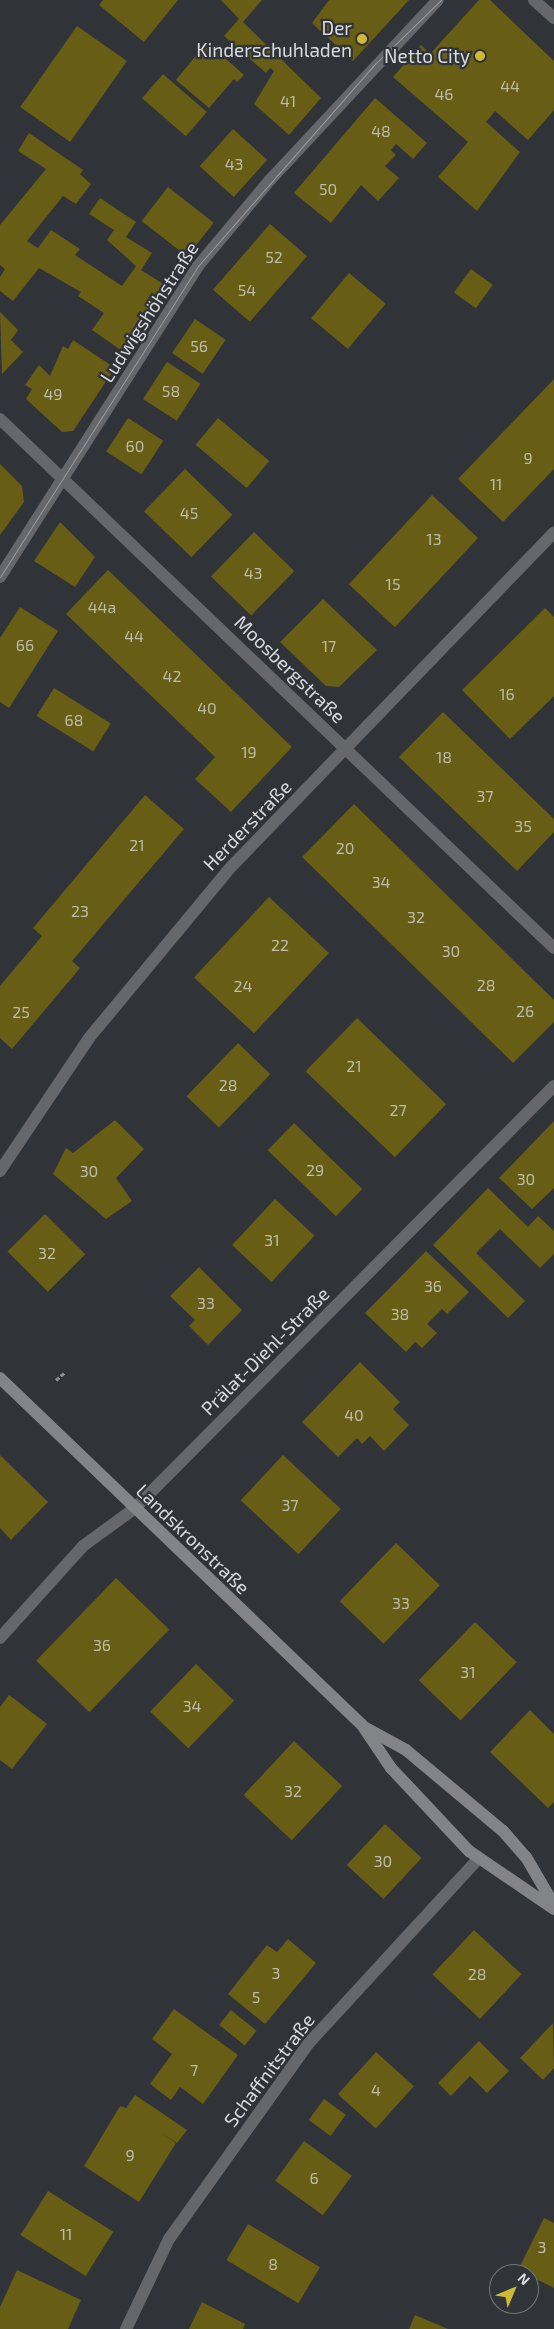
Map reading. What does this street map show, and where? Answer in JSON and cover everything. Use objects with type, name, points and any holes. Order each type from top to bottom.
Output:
[{"type":"main road","name":"Landskronstraße","points":[[0,1378],[134,1509],[362,1725],[391,1768],[478,1859],[554,1909]]},
{"type":"main road","name":"Landskronstraße","points":[[362,1725],[406,1750],[503,1831],[526,1857],[554,1905]]},
{"type":"street","name":"Ludwigshöhstraße","points":[[0,577],[198,266],[283,166],[438,0]]},
{"type":"street","points":[[534,0],[554,18]]},
{"type":"street","name":"Moosbergstraße","points":[[0,419],[554,948]]},
{"type":"street","name":"Herderstraße","points":[[0,1171],[89,1038],[153,957],[231,867],[347,749],[554,532]]},
{"type":"street","name":"Prälat-Diehl-Straße","points":[[0,1638],[83,1546],[134,1509],[554,1086]]},
{"type":"street","name":"Schaffnitstraße","points":[[126,2329],[169,2238],[308,2044],[478,1859]]},
{"type":"path","points":[[56,1380],[64,1373]]},
{"type":"building","points":[[103,0],[178,0],[144,42],[99,5]]},
{"type":"building","points":[[221,0],[262,0],[243,22],[321,98],[289,135],[254,104],[274,71],[270,68],[266,73],[224,36],[239,19]]},
{"type":"building","points":[[329,0],[409,0],[353,61],[312,23]]},
{"type":"building","points":[[479,0],[490,0],[554,61],[554,110],[528,140],[495,111],[486,122],[520,152],[477,211],[438,177],[468,142],[393,77],[421,45],[430,54]]},
{"type":"building","points":[[77,26],[127,61],[70,142],[20,107]]},
{"type":"building","points":[[207,42],[244,75],[237,82],[234,79],[209,108],[176,80]]},
{"type":"building","points":[[163,74],[207,112],[186,136],[142,98]]},
{"type":"building","points":[[375,98],[427,143],[413,159],[396,144],[391,150],[396,155],[385,166],[399,178],[378,201],[361,185],[331,223],[294,193]]},
{"type":"building","points":[[233,129],[267,160],[234,197],[200,166]]},
{"type":"building","points":[[29,133],[83,170],[80,174],[91,184],[76,204],[63,196],[27,241],[38,248],[51,230],[80,249],[75,255],[122,286],[136,266],[107,240],[114,230],[89,214],[100,198],[136,222],[126,237],[152,253],[141,270],[168,287],[125,353],[92,330],[104,313],[78,296],[81,292],[39,268],[13,301],[0,291],[0,277],[5,269],[0,265],[0,225],[46,169],[18,151]]},
{"type":"building","points":[[168,187],[214,223],[187,257],[142,221]]},
{"type":"building","points":[[270,224],[307,256],[250,322],[213,290]]},
{"type":"building","points":[[471,269],[493,285],[476,308],[454,292]]},
{"type":"building","points":[[349,273],[386,304],[348,349],[311,318]]},
{"type":"building","points":[[0,312],[18,330],[11,340],[23,352],[2,374]]},
{"type":"building","points":[[195,319],[226,340],[203,374],[172,353]]},
{"type":"building","points":[[73,340],[115,368],[73,431],[62,432],[26,399],[32,389],[25,385],[39,365],[50,376],[63,346],[68,349]]},
{"type":"building","points":[[167,362],[201,384],[177,421],[143,399]]},
{"type":"building","points":[[554,379],[554,469],[503,522],[458,479]]},
{"type":"building","points":[[128,418],[163,441],[141,474],[106,452]]},
{"type":"building","points":[[218,418],[269,461],[247,488],[196,445]]},
{"type":"building","points":[[0,464],[22,486],[24,502],[0,535]]},
{"type":"building","points":[[185,469],[232,515],[191,557],[144,511]]},
{"type":"building","points":[[432,495],[478,538],[395,627],[349,584]]},
{"type":"building","points":[[60,522],[95,557],[75,587],[34,561]]},
{"type":"building","points":[[254,532],[294,571],[251,615],[211,577]]},
{"type":"building","points":[[108,570],[292,747],[231,812],[195,779],[215,757],[66,614]]},
{"type":"building","points":[[323,599],[377,650],[339,687],[326,686],[280,642]]},
{"type":"building","points":[[20,607],[58,631],[9,708],[0,702],[0,638]]},
{"type":"building","points":[[545,608],[554,617],[554,696],[510,739],[462,690]]},
{"type":"building","points":[[54,688],[111,724],[93,751],[37,716]]},
{"type":"building","points":[[443,712],[554,819],[554,832],[517,871],[399,757]]},
{"type":"building","points":[[145,795],[184,829],[72,961],[80,968],[12,1049],[0,1038],[0,986],[42,936],[33,928]]},
{"type":"building","points":[[354,804],[554,1000],[554,1022],[513,1063],[302,857]]},
{"type":"building","points":[[269,897],[329,953],[254,1033],[194,977]]},
{"type":"building","points":[[357,1018],[446,1104],[395,1157],[306,1071]]},
{"type":"building","points":[[238,1043],[270,1074],[219,1127],[187,1096]]},
{"type":"building","points":[[115,1120],[144,1149],[116,1178],[132,1201],[106,1219],[53,1174],[66,1148],[73,1153]]},
{"type":"building","points":[[554,1121],[554,1188],[532,1209],[499,1178]]},
{"type":"building","points":[[294,1123],[362,1189],[336,1216],[268,1150]]},
{"type":"building","points":[[488,1188],[528,1227],[538,1216],[554,1231],[554,1254],[540,1268],[500,1229],[476,1253],[525,1301],[508,1318],[433,1245]]},
{"type":"building","points":[[275,1199],[314,1236],[272,1282],[232,1245]]},
{"type":"building","points":[[45,1214],[85,1254],[48,1292],[8,1251]]},
{"type":"building","points":[[426,1251],[469,1292],[447,1314],[442,1309],[427,1324],[437,1333],[422,1348],[415,1342],[406,1352],[365,1313]]},
{"type":"building","points":[[199,1267],[242,1310],[208,1345],[189,1326],[195,1320],[170,1296]]},
{"type":"building","points":[[360,1362],[400,1402],[393,1409],[409,1425],[384,1451],[370,1436],[362,1444],[357,1438],[338,1457],[302,1422]]},
{"type":"building","points":[[0,1455],[48,1502],[11,1540],[0,1528]]},
{"type":"building","points":[[283,1455],[341,1509],[298,1554],[241,1500]]},
{"type":"building","points":[[396,1543],[440,1585],[384,1644],[340,1601]]},
{"type":"building","points":[[116,1578],[169,1629],[89,1712],[36,1661]]},
{"type":"building","points":[[475,1622],[517,1662],[460,1721],[419,1680]]},
{"type":"building","points":[[196,1664],[234,1701],[188,1748],[150,1711]]},
{"type":"building","points":[[9,1695],[47,1724],[12,1769],[0,1760],[0,1707]]},
{"type":"building","points":[[530,1710],[554,1734],[554,1802],[548,1808],[490,1752]]},
{"type":"building","points":[[294,1741],[342,1786],[292,1840],[244,1795]]},
{"type":"building","points":[[385,1824],[422,1858],[383,1899],[347,1865]]},
{"type":"building","points":[[474,1930],[522,1974],[480,2019],[432,1975]]},
{"type":"building","points":[[288,1939],[316,1963],[265,2024],[228,1994],[267,1945],[277,1952]]},
{"type":"building","points":[[174,2009],[238,2055],[203,2104],[180,2087],[171,2100],[150,2084],[172,2054],[152,2039]]},
{"type":"building","points":[[231,2010],[257,2031],[245,2046],[219,2025]]},
{"type":"building","points":[[553,2023],[554,2068],[543,2080],[520,2058]]},
{"type":"building","points":[[479,2041],[509,2071],[487,2093],[470,2076],[451,2096],[438,2083]]},
{"type":"building","points":[[376,2052],[414,2086],[376,2128],[338,2094]]},
{"type":"building","points":[[135,2095],[187,2130],[177,2143],[161,2133],[176,2143],[139,2202],[84,2166],[120,2106],[126,2108]]},
{"type":"building","points":[[324,2099],[346,2115],[331,2136],[309,2120]]},
{"type":"building","points":[[304,2141],[352,2176],[323,2215],[275,2181]]},
{"type":"building","points":[[48,2191],[113,2232],[86,2276],[20,2235]]},
{"type":"building","points":[[544,2218],[554,2223],[554,2288],[539,2280],[539,2264],[521,2264]]},
{"type":"building","points":[[248,2224],[320,2267],[298,2303],[226,2260]]},
{"type":"building","points":[[17,2270],[81,2300],[68,2329],[0,2329],[0,2307]]},
{"type":"building","points":[[202,2302],[245,2324],[243,2329],[189,2329]]},
{"type":"building","points":[[415,2315],[448,2329],[409,2329]]},
{"type":"tram line","points":[[0,577],[198,266],[375,64],[441,0]]},
{"type":"place","name":"Der Kinderschuhladen","points":[[362,39]]},
{"type":"place","name":"Netto City","points":[[480,56]]}]
